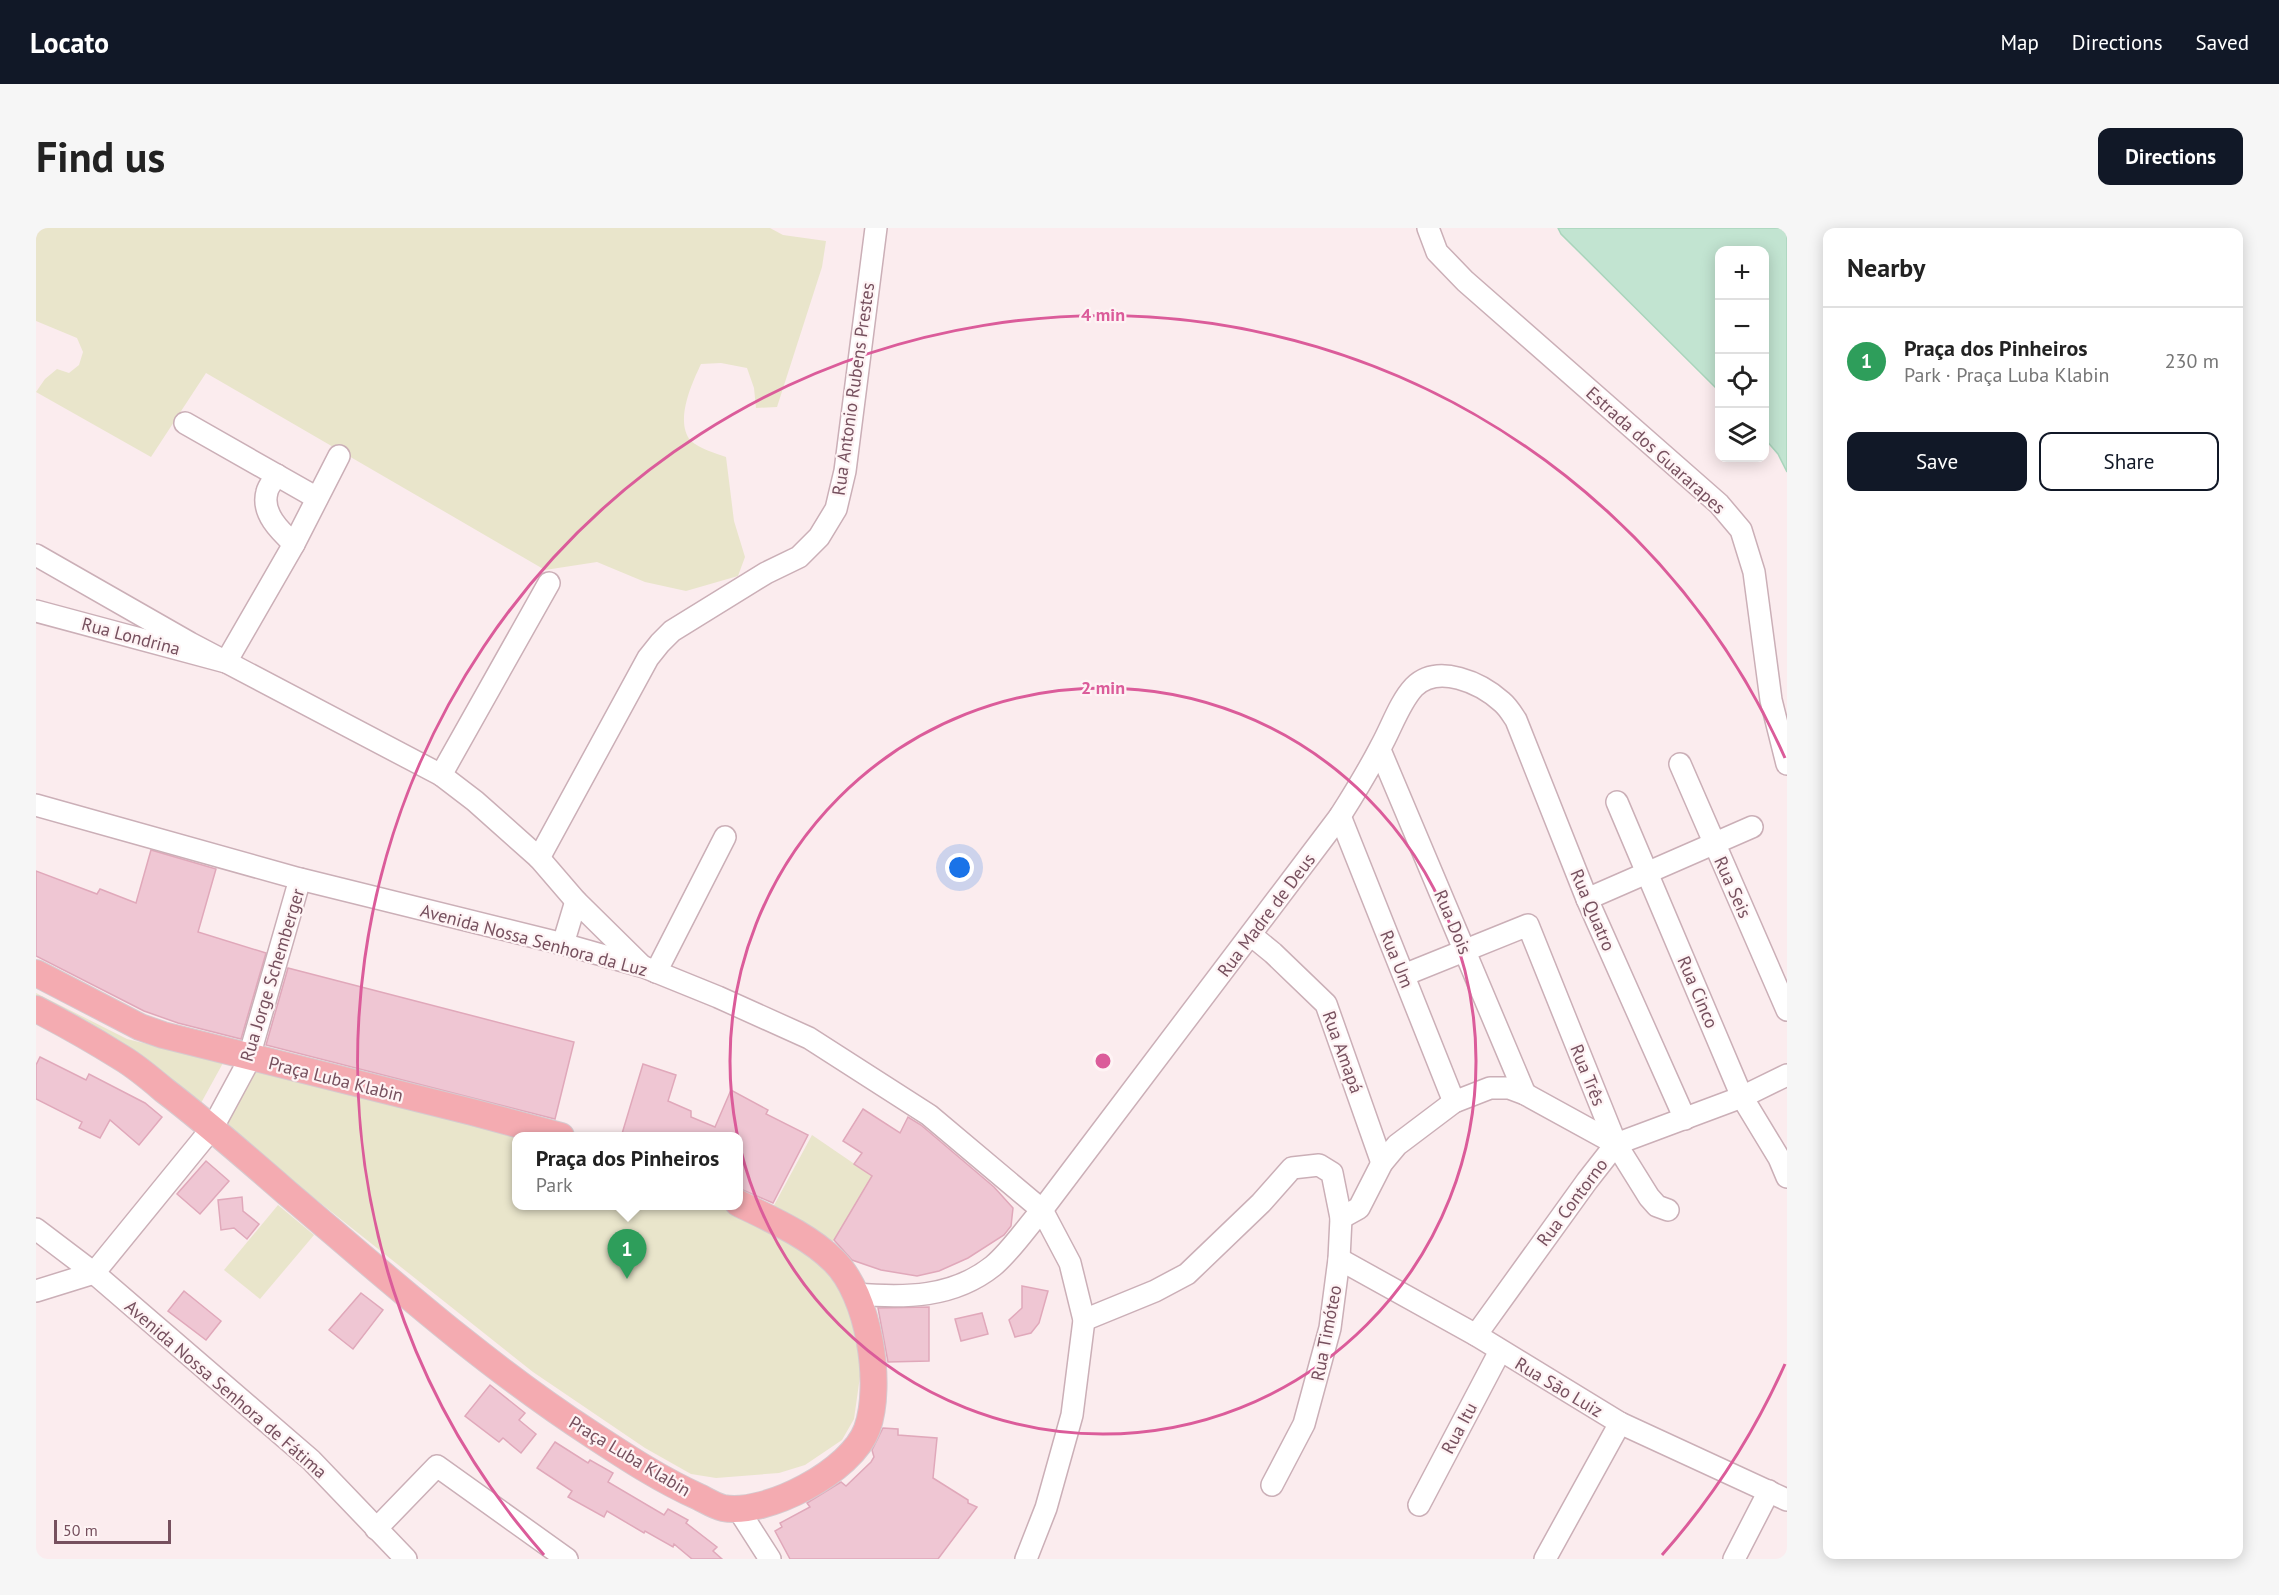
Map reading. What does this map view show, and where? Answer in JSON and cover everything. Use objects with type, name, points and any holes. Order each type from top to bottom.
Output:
[{"type":"main road","name":"Praça Luba Klabin","points":[[36,973],[140,1028],[193,1044],[472,1112],[543,1132]]},
{"type":"main road","name":"Praça Luba Klabin","points":[[36,1009],[124,1058],[213,1127],[418,1305],[533,1396],[642,1468],[722,1508],[738,1509],[751,1508],[796,1492],[841,1463],[857,1449],[866,1431],[872,1408],[873,1380],[869,1334],[856,1294],[836,1262],[812,1243],[743,1206]]},
{"type":"street","name":"Rua Antonio Rubens Prestes","points":[[539,858],[648,658],[660,643],[672,631],[799,557],[819,537],[836,509],[845,471],[876,228]]},
{"type":"street","name":"Estrada dos Guararapes","points":[[1428,228],[1437,252],[1465,280],[1719,504],[1741,530],[1754,572],[1771,700],[1787,764]]},
{"type":"street","points":[[185,423],[317,498]]},
{"type":"street","points":[[226,662],[294,544],[339,456]]},
{"type":"street","points":[[276,475],[267,491],[266,506],[275,526],[294,544]]},
{"type":"street","points":[[36,555],[226,662],[441,775],[475,801],[539,858],[576,901],[650,970],[725,837]]},
{"type":"street","points":[[441,775],[549,583]]},
{"type":"street","name":"Rua Londrina","points":[[36,611],[226,662]]},
{"type":"street","name":"Rua Madre de Deus","points":[[856,1294],[915,1296],[944,1291],[970,1281],[994,1264],[1042,1210],[1340,816],[1380,750],[1414,687],[1429,678],[1453,676],[1472,682],[1503,702]]},
{"type":"street","name":"Rua Quatro","points":[[1503,702],[1516,720],[1587,899],[1685,1119]]},
{"type":"street","name":"Rua Dois","points":[[1380,750],[1526,1094]]},
{"type":"street","name":"Rua Seis","points":[[1680,764],[1787,1010]]},
{"type":"street","name":"Rua Cinco","points":[[1617,802],[1742,1097],[1779,1158],[1787,1178]]},
{"type":"street","name":"Avenida Nossa Senhora da Luz","points":[[36,805],[300,879],[564,944],[650,970],[718,997],[809,1038],[929,1115],[1042,1210],[1070,1263],[1084,1320],[1072,1414],[1046,1508],[1026,1559]]},
{"type":"street","name":"Rua Um","points":[[1340,816],[1454,1102]]},
{"type":"street","points":[[1587,899],[1752,827]]},
{"type":"street","name":"Rua Jorge Schemberger","points":[[94,1273],[213,1127],[250,1058],[300,879]]},
{"type":"street","points":[[564,944],[576,901]]},
{"type":"street","name":"Rua Três","points":[[1465,951],[1528,925],[1616,1144],[1649,1197],[1657,1206],[1668,1210]]},
{"type":"street","name":"Rua Amapá","points":[[1251,934],[1326,1004],[1382,1162]]},
{"type":"street","points":[[1404,975],[1465,951]]},
{"type":"street","points":[[1616,1144],[1742,1097],[1787,1075]]},
{"type":"street","name":"Rua Contorno","points":[[1341,1218],[1359,1208],[1382,1162],[1397,1145],[1454,1102],[1490,1088],[1509,1088],[1526,1094],[1616,1144],[1476,1335]]},
{"type":"street","name":"Rua Timóteo","points":[[1084,1320],[1155,1291],[1187,1274],[1247,1218],[1292,1168],[1319,1165],[1332,1173],[1341,1218],[1339,1259],[1330,1328],[1304,1424],[1272,1485]]},
{"type":"street","name":"Avenida Nossa Senhora de Fátima","points":[[36,1229],[94,1273],[311,1461],[406,1559]]},
{"type":"street","name":"Rua São Luiz","points":[[1339,1259],[1476,1335],[1620,1423],[1778,1496]]},
{"type":"street","points":[[36,1291],[94,1273]]},
{"type":"street","name":"Rua Itu","points":[[1419,1505],[1500,1351]]},
{"type":"street","points":[[1545,1559],[1620,1423]]},
{"type":"street","points":[[376,1529],[437,1466],[567,1559]]},
{"type":"street","points":[[1734,1559],[1778,1496]]},
{"type":"street","points":[[738,1509],[771,1559]]},
{"type":"shaded area","points":[[36,228],[770,228],[783,235],[826,241],[822,267],[777,407],[756,408],[754,388],[747,368],[721,363],[701,364],[693,381],[684,413],[686,433],[691,441],[699,446],[726,457],[734,521],[745,557],[738,576],[686,591],[645,582],[597,562],[545,570],[206,373],[151,457],[36,392],[45,379],[57,369],[69,373],[79,365],[83,352],[77,338],[36,321]]},
{"type":"shaded area","points":[[1558,228],[1787,228],[1787,472],[1778,454],[1769,444],[1769,246],[1715,246],[1715,387],[1561,234]]},
{"type":"shaded area","points":[[36,993],[127,1039],[223,1063],[201,1103],[36,1000]]},
{"type":"shaded area","points":[[255,1067],[512,1135],[512,1210],[729,1210],[758,1223],[814,1254],[848,1297],[862,1362],[854,1419],[842,1440],[805,1465],[779,1473],[716,1478],[691,1474],[645,1448],[533,1372],[226,1128]]},
{"type":"shaded area","points":[[812,1135],[872,1176],[832,1243],[772,1209]]},
{"type":"shaded area","points":[[278,1205],[314,1235],[260,1299],[224,1270]]},
{"type":"building","points":[[151,850],[216,869],[198,932],[266,953],[241,1039],[178,1023],[144,1011],[36,956],[36,871],[97,894],[100,889],[136,903]]},
{"type":"building","points":[[288,968],[574,1042],[555,1119],[266,1045]]},
{"type":"building","points":[[40,1057],[86,1080],[89,1074],[145,1103],[162,1117],[139,1145],[110,1120],[100,1138],[79,1128],[82,1122],[36,1099],[36,1065]]},
{"type":"building","points":[[643,1064],[676,1075],[668,1101],[691,1111],[691,1117],[715,1127],[731,1090],[768,1110],[766,1114],[808,1135],[773,1203],[743,1190],[743,1132],[623,1132]]},
{"type":"building","points":[[863,1109],[900,1133],[908,1117],[921,1125],[994,1187],[1013,1208],[1011,1226],[1004,1235],[968,1258],[939,1271],[917,1276],[881,1270],[852,1260],[834,1240],[872,1176],[854,1164],[862,1153],[843,1141]]},
{"type":"building","points":[[206,1161],[229,1181],[200,1214],[177,1194]]},
{"type":"building","points":[[242,1197],[243,1211],[259,1224],[247,1239],[234,1228],[221,1230],[218,1200]]},
{"type":"building","points":[[1022,1286],[1048,1291],[1039,1323],[1031,1333],[1015,1337],[1009,1320],[1022,1308]]},
{"type":"building","points":[[184,1291],[221,1321],[206,1340],[168,1311]]},
{"type":"building","points":[[361,1293],[383,1310],[353,1349],[329,1330]]},
{"type":"building","points":[[929,1307],[929,1361],[888,1362],[878,1308]]},
{"type":"building","points":[[982,1313],[988,1334],[961,1341],[955,1319]]},
{"type":"building","points":[[490,1385],[525,1413],[519,1420],[536,1434],[521,1453],[503,1438],[499,1442],[465,1416]]},
{"type":"building","points":[[883,1428],[898,1429],[898,1435],[937,1438],[933,1478],[977,1507],[938,1559],[790,1559],[775,1531],[782,1527],[780,1523],[810,1507],[807,1503],[841,1482],[846,1486],[871,1462],[874,1457],[872,1450]]},
{"type":"building","points":[[555,1442],[588,1463],[590,1460],[613,1473],[608,1482],[664,1515],[668,1509],[688,1520],[686,1523],[717,1547],[713,1551],[722,1559],[692,1559],[674,1544],[673,1547],[645,1531],[644,1533],[607,1511],[604,1517],[568,1497],[572,1491],[537,1468]]},
{"type":"place","name":"Praça dos Pinheiros","points":[[627,1279]]}]
